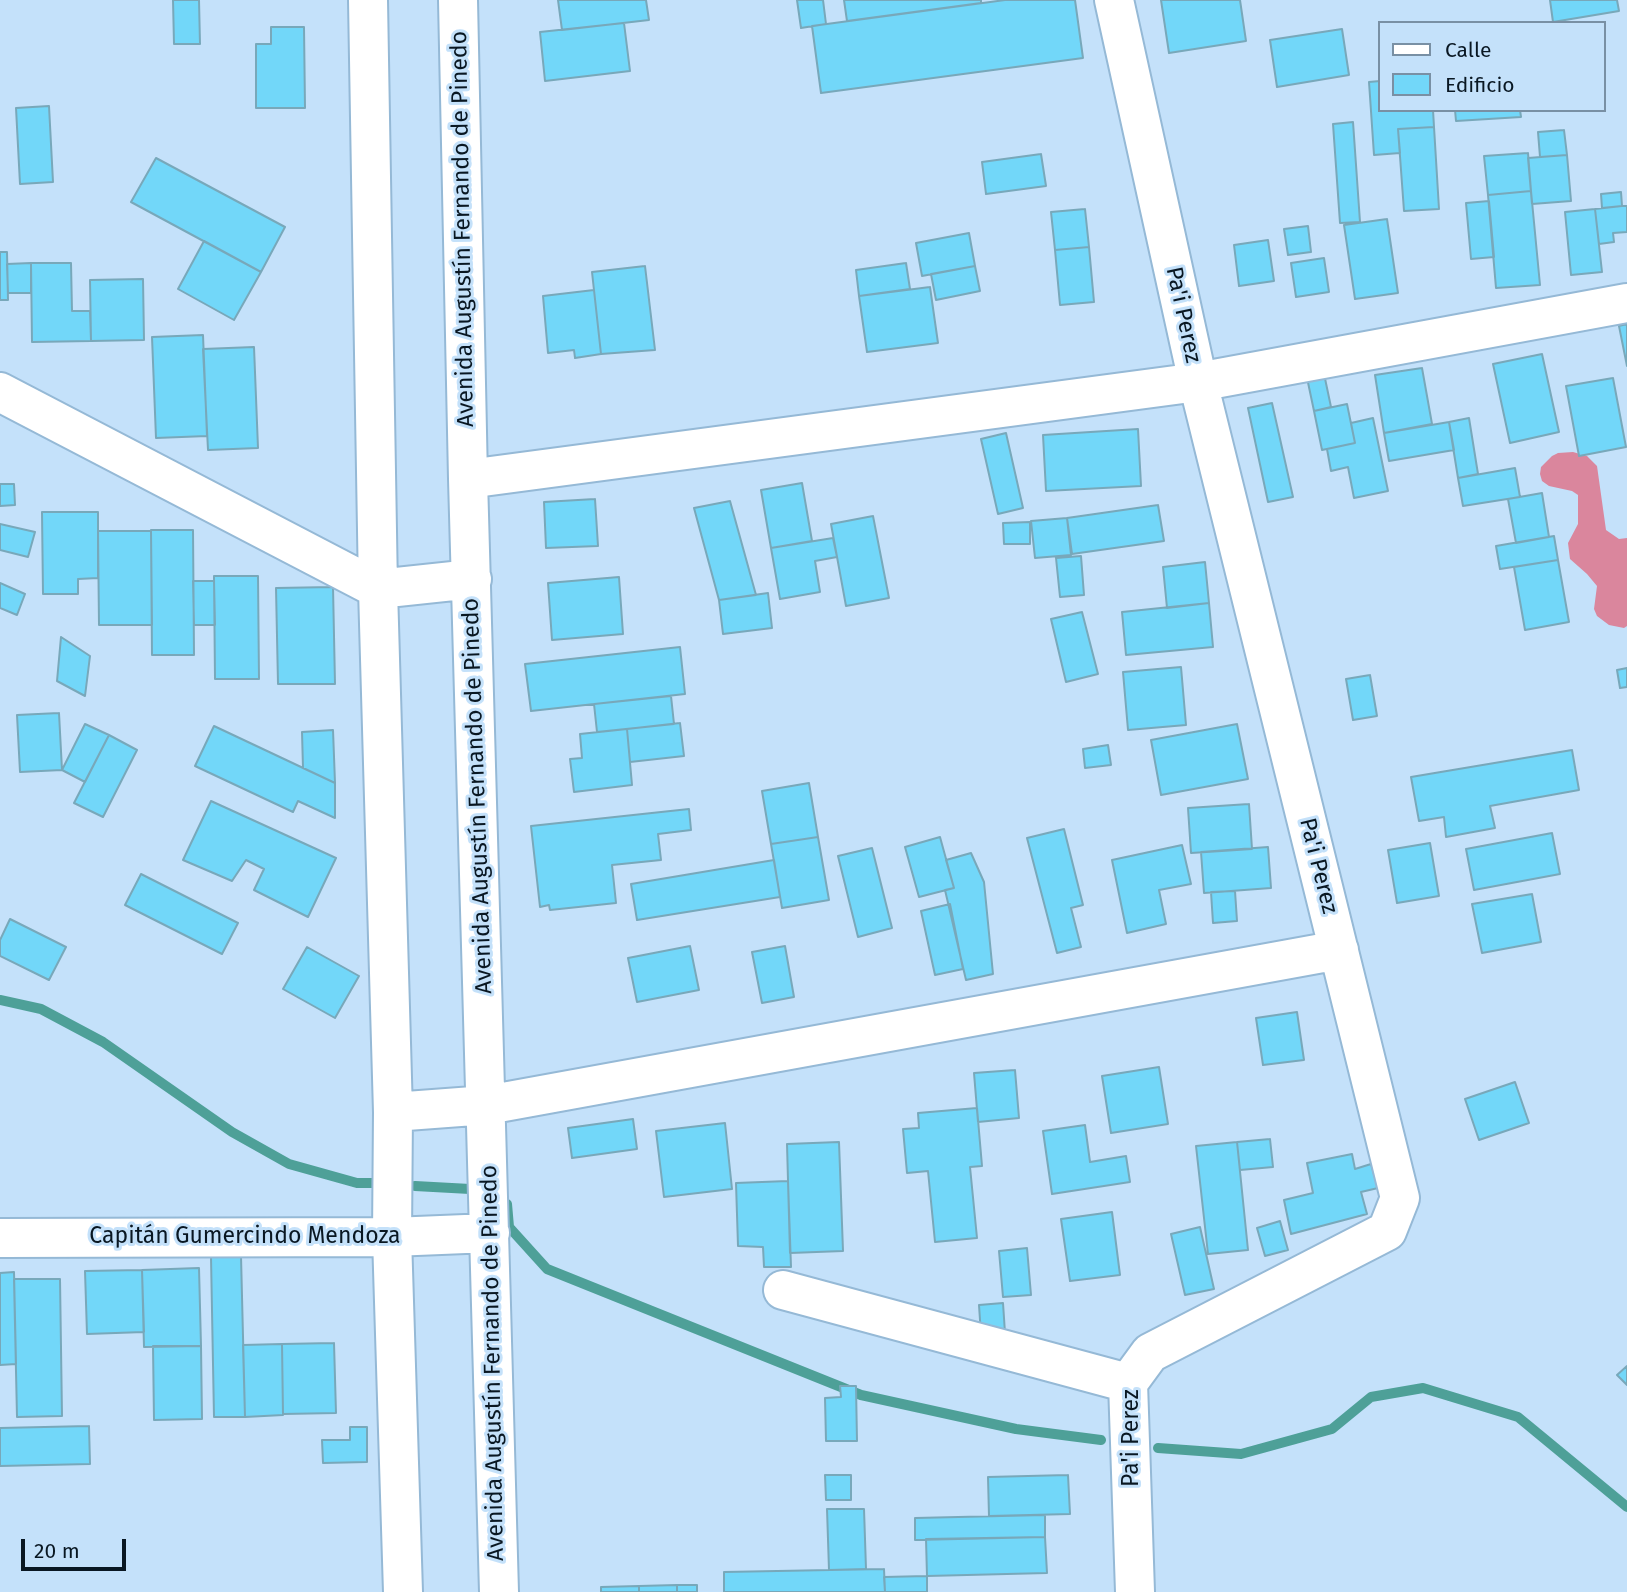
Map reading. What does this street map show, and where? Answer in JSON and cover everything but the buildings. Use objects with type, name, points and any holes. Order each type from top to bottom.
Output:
[{"type":"street","points":[[368,0],[378,589],[393,1112],[392,1237],[403,1592]]},
{"type":"street","name":"Avenida Augustín Fernando de Pinedo","points":[[458,0],[468,479],[499,1592]]},
{"type":"street","name":"Pa'i Perez","points":[[1114,0],[1198,382],[1400,1198],[1387,1231],[1150,1353],[1128,1383],[1135,1592]]},
{"type":"street","points":[[468,479],[1198,382],[1627,303]]},
{"type":"street","points":[[0,392],[378,589],[472,579]]},
{"type":"street","points":[[393,1112],[487,1105],[1339,950]]},
{"type":"street","name":"Capitán Gumercindo Mendoza","points":[[0,1238],[392,1237],[490,1233]]},
{"type":"street","points":[[783,1290],[1128,1383]]},
{"type":"shaded area","points":[[1573,452],[1587,456],[1597,466],[1606,530],[1619,539],[1627,538],[1627,626],[1624,628],[1609,625],[1597,616],[1594,609],[1597,586],[1570,559],[1568,543],[1578,524],[1578,495],[1549,486],[1542,481],[1541,467],[1552,456]]},
{"type":"waterway","points":[[0,1000],[41,1009],[103,1042],[232,1132],[289,1164],[357,1183],[375,1183]]},
{"type":"waterway","points":[[415,1186],[470,1189]]},
{"type":"waterway","points":[[507,1204],[509,1227],[547,1269],[861,1395],[1016,1429],[1101,1440]]},
{"type":"waterway","points":[[1158,1448],[1241,1454],[1332,1429],[1371,1397],[1423,1388],[1518,1417],[1627,1507]]}]
